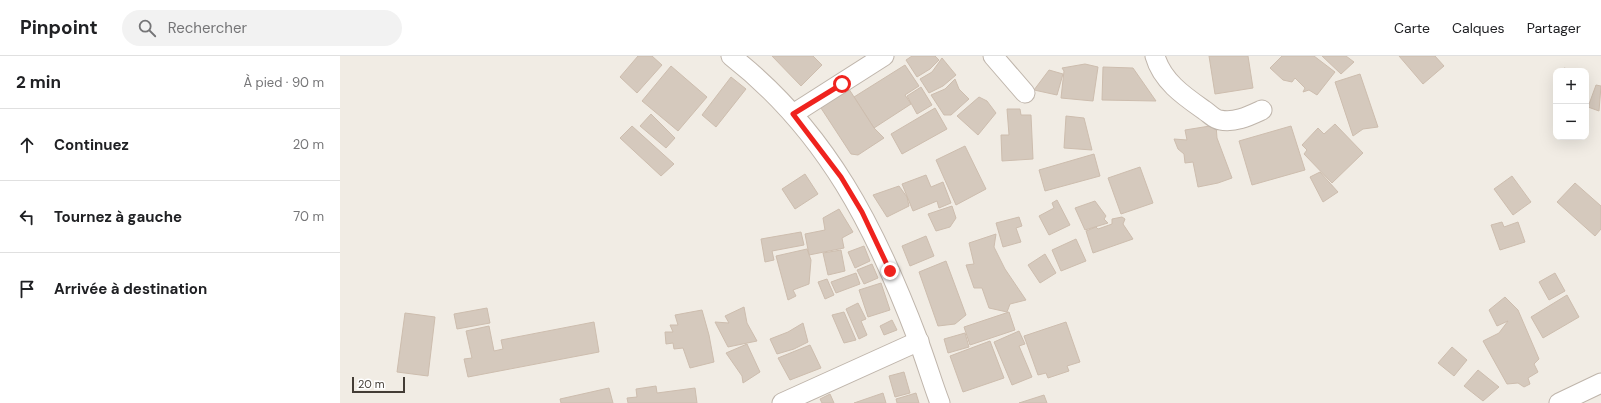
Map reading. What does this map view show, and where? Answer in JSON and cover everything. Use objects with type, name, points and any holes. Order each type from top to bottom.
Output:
[{"type":"street","points":[[731,56],[746,68],[793,114],[841,177],[862,212],[890,271],[919,342],[940,403]]},
{"type":"street","points":[[793,114],[884,56]]},
{"type":"street","points":[[993,56],[1025,93]]},
{"type":"street","points":[[1155,56],[1158,65],[1173,86],[1183,95],[1219,120],[1242,119],[1262,110]]},
{"type":"street","points":[[782,403],[919,342]]},
{"type":"street","points":[[1559,403],[1601,383]]},
{"type":"building","points":[[638,56],[652,56],[662,65],[637,93],[620,77]]},
{"type":"building","points":[[772,56],[813,56],[822,65],[801,86]]},
{"type":"building","points":[[912,56],[935,56],[939,60],[930,69],[917,77],[906,60]]},
{"type":"building","points":[[1209,56],[1248,56],[1253,88],[1215,94]]},
{"type":"building","points":[[1282,56],[1314,56],[1335,72],[1317,95],[1309,90],[1303,92],[1305,88],[1295,78],[1292,82],[1283,80],[1270,68]]},
{"type":"building","points":[[1322,56],[1346,56],[1354,62],[1341,74]]},
{"type":"building","points":[[1399,56],[1435,56],[1444,66],[1423,84]]},
{"type":"building","points":[[942,58],[956,75],[943,86],[929,93],[920,79],[932,72]]},
{"type":"building","points":[[1085,64],[1098,67],[1093,101],[1061,98],[1064,71],[1062,68]]},
{"type":"building","points":[[905,65],[919,86],[905,95],[911,104],[874,128],[854,97]]},
{"type":"building","points":[[671,66],[707,97],[678,131],[642,101]]},
{"type":"building","points":[[1103,67],[1133,68],[1156,101],[1102,100]]},
{"type":"building","points":[[1049,70],[1063,74],[1057,95],[1034,90]]},
{"type":"building","points":[[1360,74],[1378,127],[1363,129],[1353,136],[1335,82]]},
{"type":"building","points":[[731,77],[746,89],[716,127],[702,115]]},
{"type":"building","points":[[955,79],[959,89],[969,99],[951,115],[944,115],[931,95],[945,89]]},
{"type":"building","points":[[1596,85],[1601,86],[1599,111],[1589,107]]},
{"type":"building","points":[[847,86],[874,128],[884,138],[858,155],[851,154],[819,105]]},
{"type":"building","points":[[921,87],[932,105],[917,114],[907,96]]},
{"type":"building","points":[[979,97],[987,101],[996,113],[978,135],[957,116]]},
{"type":"building","points":[[935,108],[947,129],[902,154],[891,134]]},
{"type":"building","points":[[1007,109],[1020,109],[1021,115],[1031,115],[1033,159],[1002,161],[1001,135],[1009,135]]},
{"type":"building","points":[[651,114],[675,138],[666,148],[640,126]]},
{"type":"building","points":[[1066,116],[1084,118],[1092,150],[1064,148]]},
{"type":"building","points":[[1335,124],[1363,153],[1332,183],[1304,154],[1307,150],[1302,145],[1318,128],[1324,134]]},
{"type":"building","points":[[1216,125],[1217,138],[1232,178],[1218,183],[1198,187],[1193,162],[1185,163],[1184,154],[1178,149],[1174,139],[1187,140],[1185,130]]},
{"type":"building","points":[[632,126],[674,164],[661,176],[620,138]]},
{"type":"building","points":[[1291,126],[1305,170],[1252,185],[1239,141]]},
{"type":"building","points":[[965,146],[986,189],[956,205],[936,160]]},
{"type":"building","points":[[1094,154],[1100,176],[1045,191],[1039,170]]},
{"type":"building","points":[[1140,167],[1153,203],[1121,214],[1108,178]]},
{"type":"building","points":[[1320,172],[1338,192],[1323,202],[1310,177]]},
{"type":"building","points":[[805,174],[818,194],[795,209],[782,189]]},
{"type":"building","points":[[926,175],[931,187],[943,182],[951,203],[939,208],[937,201],[913,211],[902,184]]},
{"type":"building","points":[[1512,176],[1531,202],[1513,215],[1494,189]]},
{"type":"building","points":[[1575,183],[1601,206],[1601,229],[1595,236],[1557,202]]},
{"type":"building","points":[[899,186],[907,197],[909,206],[887,217],[873,195]]},
{"type":"building","points":[[1057,200],[1070,225],[1049,235],[1039,216],[1054,208],[1052,203]]},
{"type":"building","points":[[1095,201],[1106,216],[1104,219],[1108,223],[1085,230],[1075,208]]},
{"type":"building","points":[[952,206],[956,218],[950,227],[936,231],[928,214]]},
{"type":"building","points":[[839,209],[853,232],[842,238],[844,248],[809,255],[805,234],[825,230],[823,218]]},
{"type":"building","points":[[1019,217],[1022,226],[1016,228],[1021,242],[1003,247],[996,223]]},
{"type":"building","points":[[1122,217],[1125,219],[1123,224],[1133,239],[1093,253],[1086,231],[1096,227],[1098,229],[1112,224],[1112,219]]},
{"type":"building","points":[[1502,222],[1504,227],[1518,222],[1525,242],[1500,250],[1491,225]]},
{"type":"building","points":[[801,232],[804,245],[772,251],[774,260],[765,262],[761,239]]},
{"type":"building","points":[[996,234],[994,247],[1005,269],[1026,300],[1010,304],[1007,312],[989,308],[982,288],[974,288],[966,265],[974,264],[969,243]]},
{"type":"building","points":[[926,236],[934,256],[910,266],[902,246]]},
{"type":"building","points":[[1076,239],[1086,261],[1061,271],[1052,250]]},
{"type":"building","points":[[864,246],[870,261],[855,268],[848,252]]},
{"type":"building","points":[[807,249],[811,260],[809,284],[793,290],[796,296],[788,300],[776,256]]},
{"type":"building","points":[[841,250],[845,271],[828,275],[823,253]]},
{"type":"building","points":[[1045,254],[1056,273],[1040,283],[1028,265]]},
{"type":"building","points":[[946,261],[966,315],[955,324],[938,326],[919,272]]},
{"type":"building","points":[[872,264],[878,278],[864,284],[857,270]]},
{"type":"building","points":[[856,273],[860,284],[836,293],[831,282]]},
{"type":"building","points":[[1555,273],[1565,291],[1549,300],[1539,282]]},
{"type":"building","points":[[827,279],[834,295],[825,299],[818,282]]},
{"type":"building","points":[[881,283],[890,310],[868,317],[859,290]]},
{"type":"building","points":[[1567,295],[1579,317],[1543,338],[1531,317]]},
{"type":"building","points":[[1505,297],[1518,310],[1539,359],[1534,364],[1538,372],[1528,378],[1530,384],[1524,387],[1518,383],[1507,384],[1483,341],[1499,333],[1508,321],[1497,326],[1489,310]]},
{"type":"building","points":[[858,303],[866,319],[861,321],[867,335],[859,339],[846,309]]},
{"type":"building","points":[[744,307],[747,323],[757,341],[728,347],[715,322],[729,323],[725,316]]},
{"type":"building","points":[[487,308],[490,323],[457,329],[454,314]]},
{"type":"building","points":[[702,310],[714,362],[690,368],[683,348],[674,349],[673,343],[666,344],[665,332],[673,332],[670,325],[678,325],[675,315]]},
{"type":"building","points":[[844,312],[856,340],[844,343],[832,315]]},
{"type":"building","points":[[1009,312],[1015,330],[970,345],[964,327]]},
{"type":"building","points":[[405,313],[435,317],[428,376],[397,372]]},
{"type":"building","points":[[892,320],[897,330],[884,335],[880,326]]},
{"type":"building","points":[[594,322],[599,352],[468,377],[464,359],[472,358],[466,331],[489,326],[494,351],[503,349],[501,340]]},
{"type":"building","points":[[1066,322],[1080,362],[1067,366],[1069,371],[1048,378],[1046,373],[1038,375],[1024,336]]},
{"type":"building","points":[[803,323],[808,342],[794,349],[777,354],[770,339],[788,332]]},
{"type":"building","points":[[1019,331],[1025,344],[1019,346],[1032,377],[1012,385],[994,342]]},
{"type":"building","points":[[965,333],[969,347],[948,353],[944,339]]},
{"type":"building","points":[[990,341],[1004,378],[963,392],[950,356]]},
{"type":"building","points":[[747,344],[760,372],[743,383],[742,376],[726,353]]},
{"type":"building","points":[[810,345],[821,368],[790,380],[778,358]]},
{"type":"building","points":[[1452,347],[1467,360],[1454,376],[1438,363]]},
{"type":"building","points":[[1478,370],[1499,387],[1483,401],[1464,386]]},
{"type":"building","points":[[904,372],[910,393],[895,397],[889,376]]},
{"type":"building","points":[[656,386],[657,393],[695,388],[697,403],[628,403],[627,398],[637,397],[636,389]]},
{"type":"building","points":[[609,388],[613,403],[561,403],[560,399]]},
{"type":"building","points":[[883,393],[886,403],[854,403]]},
{"type":"building","points":[[916,393],[919,403],[897,403],[896,399]]},
{"type":"building","points":[[830,394],[834,403],[822,403],[820,399]]},
{"type":"building","points":[[1044,395],[1047,403],[1019,403]]},
{"type":"route","points":[[842,84],[793,114],[816,141],[841,177],[862,212],[890,271]]}]
